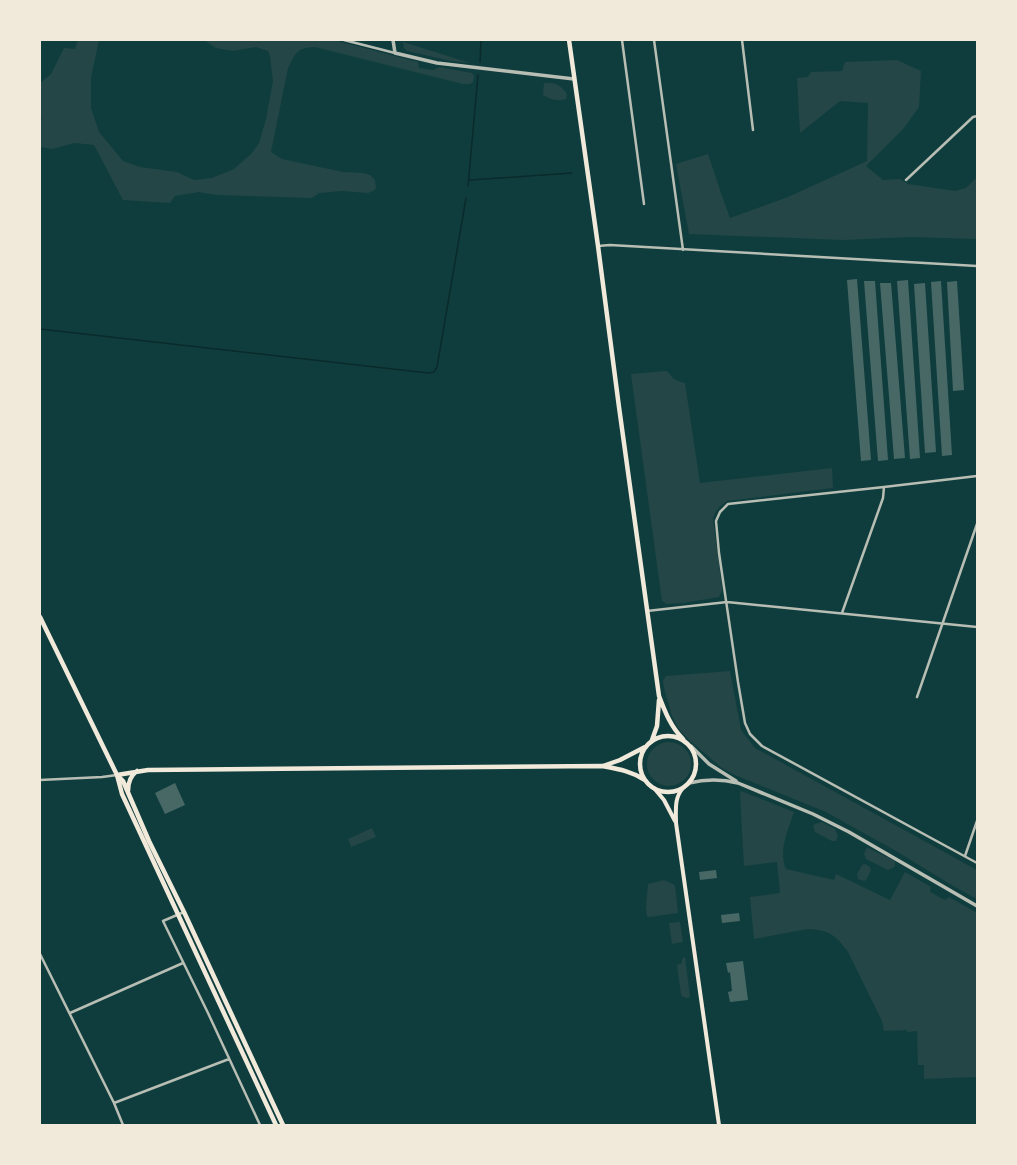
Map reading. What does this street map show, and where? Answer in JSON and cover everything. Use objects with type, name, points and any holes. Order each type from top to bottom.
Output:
[{"type":"main road","points":[[569,40],[660,696],[672,726],[691,746],[696,755],[697,765],[694,775],[689,783],[678,794],[676,799],[676,823],[719,1125]]},
{"type":"main road","points":[[40,617],[117,775],[122,794],[276,1125]]},
{"type":"main road","points":[[652,740],[657,726],[660,696]]},
{"type":"main road","points":[[602,766],[620,760],[645,747],[652,740],[662,736],[673,735],[683,739]]},
{"type":"main road","points":[[645,747],[641,755],[640,764],[641,772],[645,780]]},
{"type":"main road","points":[[117,775],[148,770],[602,766],[624,770],[636,774],[645,780],[664,800],[676,823]]},
{"type":"main road","points":[[128,792],[129,781],[133,775],[139,771]]},
{"type":"main road","points":[[117,775],[123,781],[283,1125]]},
{"type":"main road","points":[[654,788],[668,792],[683,788]]},
{"type":"street","points":[[344,40],[437,63],[574,79]]},
{"type":"street","points":[[393,40],[394,53]]},
{"type":"street","points":[[622,40],[644,204]]},
{"type":"street","points":[[654,40],[683,250]]},
{"type":"street","points":[[742,40],[753,130]]},
{"type":"street","points":[[906,180],[973,117],[977,116]]},
{"type":"street","points":[[598,246],[610,245],[683,250],[785,254],[977,266]]},
{"type":"street","points":[[977,476],[728,504],[720,512],[716,520],[719,553],[738,682],[745,723],[750,734],[762,746],[977,863]]},
{"type":"street","points":[[842,613],[883,498],[884,487]]},
{"type":"street","points":[[917,697],[977,524]]},
{"type":"street","points":[[647,610],[727,602],[977,627]]},
{"type":"street","points":[[691,746],[709,764],[738,783]]},
{"type":"street","points":[[40,780],[117,775]]},
{"type":"street","points":[[689,783],[716,779],[728,780],[813,814],[849,832],[977,906]]},
{"type":"street","points":[[965,856],[977,821]]},
{"type":"street","points":[[184,912],[163,921],[260,1125]]},
{"type":"street","points":[[40,954],[114,1103],[123,1125]]},
{"type":"street","points":[[70,1013],[183,963]]},
{"type":"street","points":[[114,1103],[229,1059]]},
{"type":"shaded area","points":[[78,40],[99,40],[91,78],[91,108],[99,132],[123,161],[140,167],[177,172],[194,180],[212,178],[234,169],[252,153],[259,143],[266,119],[273,81],[268,51],[256,47],[233,51],[216,48],[204,40],[333,40],[418,62],[419,68],[433,70],[439,67],[472,73],[474,76],[473,82],[470,84],[463,84],[315,47],[304,48],[295,55],[288,68],[271,152],[282,159],[343,172],[363,173],[370,175],[375,180],[376,188],[373,191],[368,193],[342,191],[319,193],[312,198],[217,195],[199,192],[175,196],[170,203],[123,200],[94,145],[74,143],[52,149],[40,147],[40,120],[42,119],[40,112],[40,83],[51,74],[64,48],[75,49]]},
{"type":"shaded area","points":[[403,42],[470,63],[451,61],[407,51],[404,48]]},
{"type":"shaded area","points":[[897,60],[921,71],[919,107],[904,128],[866,166],[883,180],[900,179],[908,184],[955,191],[966,188],[977,177],[977,239],[911,237],[844,240],[689,234],[676,164],[708,154],[730,218],[788,197],[867,161],[868,103],[840,101],[800,133],[797,78],[808,77],[811,72],[842,71],[845,62]]},
{"type":"shaded area","points":[[544,83],[560,86],[567,94],[566,99],[556,100],[543,95]]},
{"type":"shaded area","points":[[666,371],[676,380],[685,383],[700,483],[832,468],[833,488],[727,501],[718,508],[713,519],[722,587],[719,597],[684,603],[667,604],[662,601],[631,374]]},
{"type":"shaded area","points":[[730,671],[741,730],[755,748],[977,870],[977,899],[826,812],[735,775],[722,768],[688,739],[678,728],[672,716],[664,688],[663,681],[666,676]]},
{"type":"shaded area","points":[[669,742],[681,746],[687,752],[691,764],[687,776],[681,782],[669,786],[657,782],[651,776],[647,764],[651,752],[657,746]]},
{"type":"shaded area","points":[[741,791],[794,812],[783,848],[786,869],[834,880],[836,874],[890,900],[905,872],[931,887],[930,892],[945,900],[949,897],[977,913],[977,1077],[924,1079],[924,1065],[918,1065],[917,1031],[884,1031],[882,1021],[848,952],[840,941],[831,934],[808,929],[754,939],[750,897],[780,893],[777,862],[744,866]]},
{"type":"shaded area","points":[[822,822],[835,829],[838,836],[836,841],[832,841],[815,832],[813,826]]},
{"type":"shaded area","points":[[372,828],[376,837],[351,847],[348,839]]},
{"type":"shaded area","points":[[868,848],[895,861],[895,866],[888,870],[866,859],[864,854]]},
{"type":"shaded area","points":[[865,864],[870,867],[871,871],[864,881],[858,879],[857,874],[862,865]]},
{"type":"shaded area","points":[[664,880],[675,886],[678,913],[649,917],[647,916],[646,908],[648,884]]},
{"type":"shaded area","points":[[680,922],[683,942],[672,944],[669,923]]},
{"type":"shaded area","points":[[685,957],[690,997],[686,998],[681,994],[677,965],[682,963],[682,959]]},
{"type":"building","points":[[857,279],[871,460],[861,461],[847,280]]},
{"type":"building","points":[[908,280],[920,458],[910,459],[897,281]]},
{"type":"building","points":[[864,281],[875,281],[888,460],[878,461]]},
{"type":"building","points":[[941,281],[952,455],[942,456],[931,282]]},
{"type":"building","points":[[957,281],[964,390],[953,391],[947,282]]},
{"type":"building","points":[[880,283],[891,283],[905,458],[894,459]]},
{"type":"building","points":[[925,283],[936,452],[925,453],[914,284]]},
{"type":"building","points":[[175,783],[185,805],[165,814],[155,793]]},
{"type":"building","points":[[716,870],[717,878],[700,880],[699,872]]},
{"type":"building","points":[[739,913],[740,921],[722,923],[721,915]]},
{"type":"building","points":[[743,961],[748,1000],[730,1002],[728,992],[732,991],[730,972],[728,973],[726,963]]},
{"type":"waterway","points":[[480,62],[481,40]]},
{"type":"waterway","points":[[468,186],[478,75]]},
{"type":"waterway","points":[[470,180],[572,173]]},
{"type":"waterway","points":[[40,329],[428,373],[434,372],[437,367],[466,198]]}]
